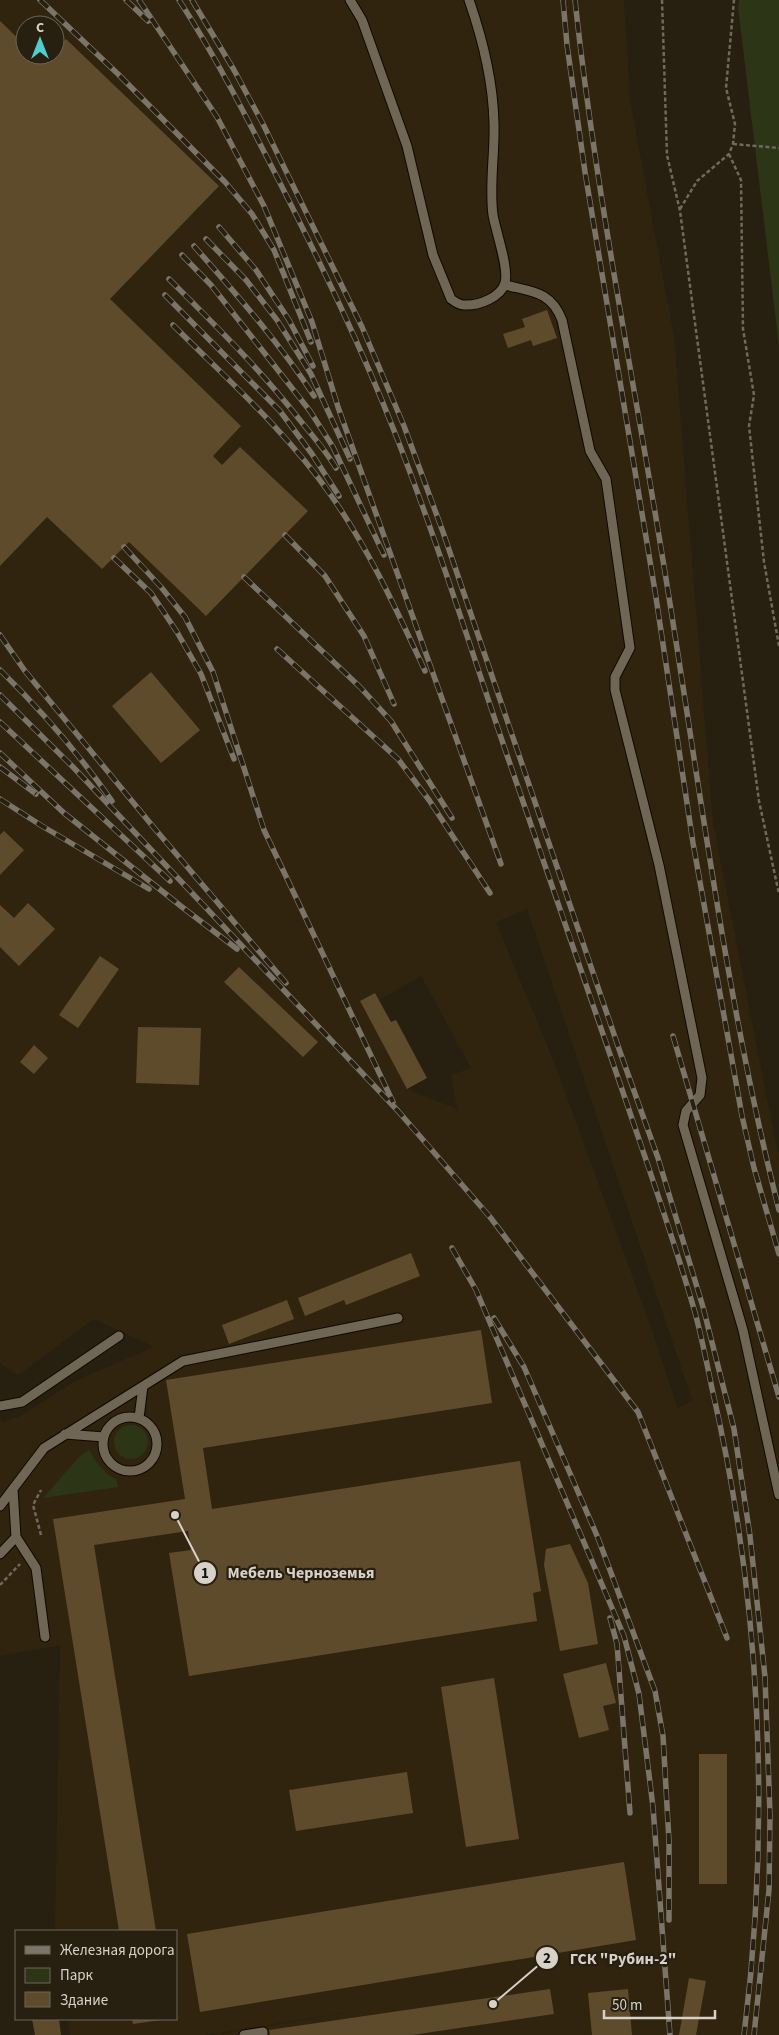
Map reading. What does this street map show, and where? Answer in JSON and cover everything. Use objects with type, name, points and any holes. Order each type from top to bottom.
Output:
[{"type":"lane","points":[[350,0],[362,20],[407,146],[433,255],[451,299],[465,306],[484,302],[501,292],[505,285],[506,271],[493,214],[494,123],[491,79],[479,28],[469,0]]},
{"type":"lane","points":[[505,285],[536,293],[549,299],[557,307],[562,320],[590,452],[606,479],[630,648],[615,677],[615,690],[659,865],[702,1078],[700,1095],[686,1111],[683,1125],[743,1330],[779,1495]]},
{"type":"lane","points":[[0,1506],[44,1448],[183,1361],[398,1318]]},
{"type":"lane","points":[[0,1406],[22,1402],[119,1336]]},
{"type":"lane","points":[[139,1418],[143,1386]]},
{"type":"lane","points":[[121,1418],[139,1418],[147,1422],[157,1437],[155,1455],[142,1468],[134,1470],[117,1467],[105,1454],[104,1437],[113,1423],[121,1418]]},
{"type":"lane","points":[[66,1434],[104,1437]]},
{"type":"lane","points":[[13,1489],[16,1537],[36,1568],[45,1637]]},
{"type":"lane","points":[[0,1554],[16,1537]]},
{"type":"lane","points":[[244,2035],[263,2032],[263,2035]]},
{"type":"path","points":[[662,0],[667,155],[680,211],[759,801],[779,894]]},
{"type":"path","points":[[680,211],[697,181],[729,154],[733,144],[735,124],[726,88],[734,0]]},
{"type":"path","points":[[733,144],[779,148]]},
{"type":"path","points":[[729,154],[741,180],[743,329],[754,395],[749,426],[764,562],[779,646]]},
{"type":"path","points":[[41,1490],[33,1505],[41,1534]]},
{"type":"path","points":[[0,1585],[28,1556]]},
{"type":"shaded area","points":[[0,0],[624,0],[630,100],[674,336],[713,823],[779,1159],[779,2035],[214,2035],[356,2011],[206,2035],[70,2035],[68,2020],[178,2020],[178,1930],[55,1930],[60,1645],[0,1656],[0,1419],[4,1422],[20,1416],[77,1380],[154,1347],[94,1319],[18,1375],[0,1363]],"holes":[[[527,909],[692,1400],[678,1409],[652,1330],[556,1067],[496,922]],[[421,976],[471,1068],[451,1075],[457,1109],[407,1089],[360,1001],[375,993],[379,1000]]]},
{"type":"green space","points":[[739,0],[779,0],[779,346],[738,7]]},
{"type":"green space","points":[[131,1425],[143,1430],[148,1442],[143,1454],[131,1459],[119,1454],[114,1442],[119,1430]]},
{"type":"green space","points":[[89,1450],[97,1463],[111,1477],[116,1479],[118,1487],[43,1498],[80,1456]]},
{"type":"building","points":[[0,21],[15,35],[15,65],[65,65],[66,39],[219,186],[110,299],[241,426],[213,456],[222,465],[240,447],[308,511],[206,616],[129,542],[102,569],[47,517],[0,566]]},
{"type":"building","points":[[547,310],[557,338],[533,346],[531,340],[508,348],[503,334],[525,327],[522,319]]},
{"type":"building","points":[[151,672],[200,730],[161,763],[112,706]]},
{"type":"building","points":[[4,831],[24,850],[0,875],[0,835]]},
{"type":"building","points":[[28,903],[55,929],[19,966],[0,947],[0,905],[14,918]]},
{"type":"building","points":[[100,956],[119,969],[78,1028],[59,1015]]},
{"type":"building","points":[[239,967],[318,1042],[303,1057],[224,982]]},
{"type":"building","points":[[375,993],[391,1022],[396,1020],[427,1078],[407,1089],[360,1001]]},
{"type":"building","points":[[138,1027],[201,1028],[199,1085],[136,1083]]},
{"type":"building","points":[[34,1045],[48,1058],[34,1074],[20,1062]]},
{"type":"building","points":[[411,1253],[420,1276],[346,1305],[344,1300],[305,1316],[298,1298]]},
{"type":"building","points":[[287,1300],[294,1319],[229,1344],[222,1325]]},
{"type":"building","points":[[481,1330],[492,1403],[203,1448],[212,1509],[520,1461],[541,1591],[533,1593],[537,1621],[189,1676],[169,1553],[191,1550],[188,1531],[94,1545],[156,1930],[119,1930],[53,1519],[185,1499],[166,1380]]},
{"type":"building","points":[[570,1544],[588,1583],[598,1644],[560,1651],[544,1565],[546,1549]]},
{"type":"building","points":[[606,1663],[616,1703],[603,1706],[609,1730],[579,1738],[563,1674]]},
{"type":"building","points":[[494,1678],[519,1839],[466,1847],[441,1687]]},
{"type":"building","points":[[699,1754],[727,1754],[727,1884],[699,1884]]},
{"type":"building","points":[[407,1772],[413,1813],[296,1831],[289,1790]]},
{"type":"building","points":[[624,1862],[636,1940],[200,2012],[187,1934]]},
{"type":"building","points":[[689,1978],[706,1981],[696,2035],[679,2035]]},
{"type":"building","points":[[550,1989],[554,2014],[412,2035],[270,2035],[269,2030]]},
{"type":"building","points":[[628,1989],[632,2035],[592,2035],[588,1993]]},
{"type":"building","points":[[32,2020],[59,2020],[61,2035],[35,2035]]},
{"type":"building","points":[[132,2020],[161,2020],[133,2024]]},
{"type":"railway","points":[[40,0],[118,74],[225,182],[252,214],[274,250],[311,342]]},
{"type":"railway","points":[[126,0],[148,21]]},
{"type":"railway","points":[[139,0],[217,117],[264,206],[312,322],[338,407],[501,864]]},
{"type":"railway","points":[[179,0],[231,88],[294,210],[354,336],[395,433],[425,514],[598,1018],[694,1309],[729,1472],[742,1552],[757,1712],[759,1793],[757,1874],[752,1955],[744,2035]]},
{"type":"railway","points":[[192,0],[234,70],[263,124],[362,327],[404,426],[443,532],[658,1158],[703,1307],[734,1429],[750,1536],[765,1677],[770,1815],[769,1890],[754,2035]]},
{"type":"railway","points":[[563,0],[567,45],[585,172],[655,591],[693,843],[742,1116],[754,1168],[779,1254]]},
{"type":"railway","points":[[575,0],[605,220],[667,585],[716,899],[744,1055],[779,1210]]},
{"type":"railway","points":[[219,227],[256,270],[289,320],[313,366]]},
{"type":"railway","points":[[206,239],[246,280],[277,320],[311,374],[350,459]]},
{"type":"railway","points":[[194,246],[272,337],[314,396]]},
{"type":"railway","points":[[182,255],[211,285],[310,411],[333,447],[384,555]]},
{"type":"railway","points":[[169,279],[269,382],[319,443],[336,468]]},
{"type":"railway","points":[[165,295],[280,411],[312,454],[339,496]]},
{"type":"railway","points":[[173,325],[275,427],[330,494],[370,558],[425,671]]},
{"type":"railway","points":[[285,535],[325,576],[364,636],[394,704]]},
{"type":"railway","points":[[124,547],[161,587],[185,617],[213,672],[264,830],[393,1102]]},
{"type":"railway","points":[[114,558],[151,593],[177,632],[201,674],[234,759]]},
{"type":"railway","points":[[244,577],[360,687],[391,721],[452,818]]},
{"type":"railway","points":[[0,635],[25,671],[155,829],[286,983]]},
{"type":"railway","points":[[277,649],[398,759],[429,800],[490,893]]},
{"type":"railway","points":[[0,670],[59,733],[112,801]]},
{"type":"railway","points":[[0,695],[73,767],[398,1111],[490,1217],[638,1412],[727,1638]]},
{"type":"railway","points":[[0,722],[170,881]]},
{"type":"railway","points":[[0,753],[64,813],[237,949]]},
{"type":"railway","points":[[0,767],[36,794]]},
{"type":"railway","points":[[0,799],[149,889]]},
{"type":"railway","points":[[673,1036],[779,1397]]},
{"type":"railway","points":[[452,1248],[476,1290],[624,1636],[639,1694],[653,1807],[670,2035]]},
{"type":"railway","points":[[494,1318],[524,1367],[598,1538],[655,1691],[663,1736],[669,1841],[669,1920]]},
{"type":"railway","points":[[610,1618],[617,1644],[630,1813]]},
{"type":"place","name":"Мебель Черноземья","points":[[175,1515]]},
{"type":"place","name":"ГСК \"Рубин-2\"","points":[[493,2004]]}]
